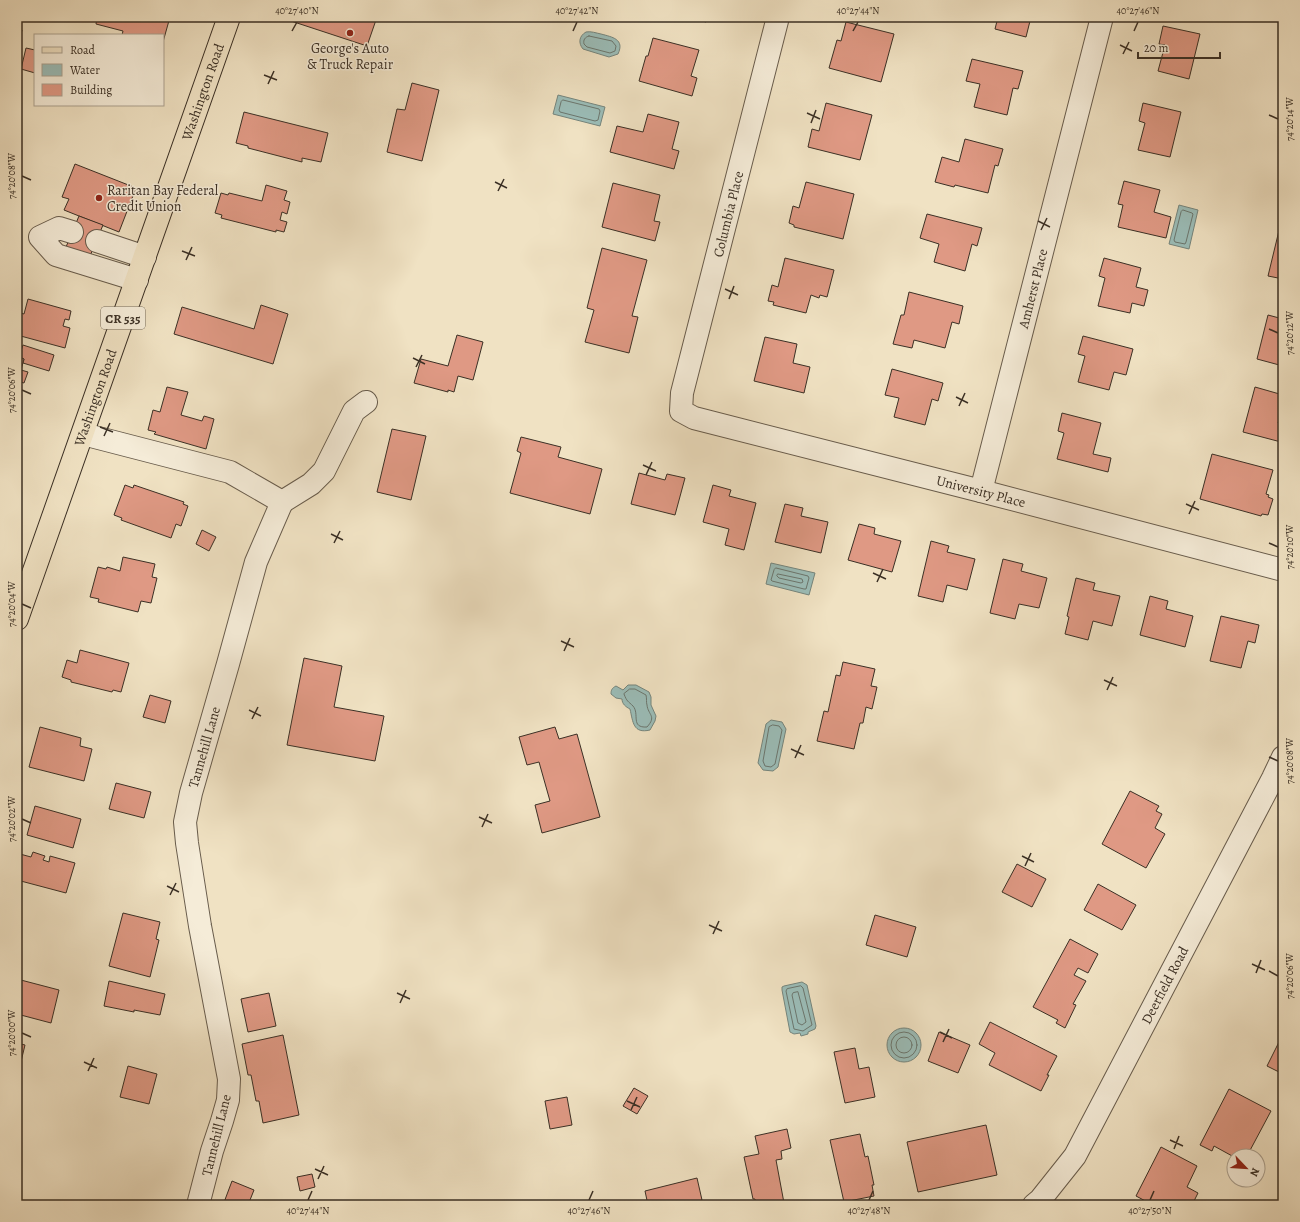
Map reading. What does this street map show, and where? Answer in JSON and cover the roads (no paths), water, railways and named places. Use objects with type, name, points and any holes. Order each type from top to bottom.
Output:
[{"type":"main road","name":"Washington Road","points":[[17,619],[229,17]]},
{"type":"street","name":"Columbia Place","points":[[681,411],[682,393],[778,17]]},
{"type":"street","name":"Amherst Place","points":[[982,491],[1102,17]]},
{"type":"street","points":[[72,232],[59,228],[40,237],[56,255],[136,280]]},
{"type":"street","points":[[97,240],[145,257]]},
{"type":"street","points":[[82,434],[230,472],[282,502],[311,484],[324,471],[354,411],[366,402]]},
{"type":"street","name":"University Place","points":[[681,411],[694,418],[982,491],[1283,570]]},
{"type":"street","name":"Tannehill Lane","points":[[198,1205],[212,1151],[228,1100],[229,1079],[200,926],[185,822],[191,793],[256,562],[282,502]]},
{"type":"street","name":"Deerfield Road","points":[[1034,1205],[1040,1200],[1075,1156],[1270,785],[1283,757]]},
{"type":"water","points":[[586,32],[609,36],[619,42],[620,49],[618,54],[609,57],[583,49],[580,44],[580,40]]},
{"type":"water","points":[[558,95],[605,107],[600,126],[553,114]]},
{"type":"water","points":[[1179,205],[1198,210],[1189,249],[1169,244]]},
{"type":"water","points":[[771,563],[815,573],[809,595],[766,584]]},
{"type":"water","points":[[628,685],[636,685],[649,692],[651,697],[651,705],[656,716],[650,730],[644,731],[637,729],[633,722],[630,709],[624,705],[622,699],[616,698],[611,694],[612,689],[616,686],[623,690]]},
{"type":"water","points":[[771,720],[782,722],[786,729],[778,767],[773,771],[763,770],[758,763],[766,724]]},
{"type":"water","points":[[802,982],[807,985],[816,1026],[815,1029],[808,1032],[808,1034],[801,1036],[800,1033],[794,1034],[790,1032],[782,987]]},
{"type":"water","points":[[907,1028],[916,1033],[920,1038],[920,1052],[916,1057],[911,1061],[901,1062],[897,1061],[888,1052],[887,1042],[888,1038],[897,1029]]},
{"type":"place","name":"George's Auto & Truck Repair","points":[[350,33]]},
{"type":"place","name":"Raritan Bay Federal Credit Union","points":[[99,198]]}]
